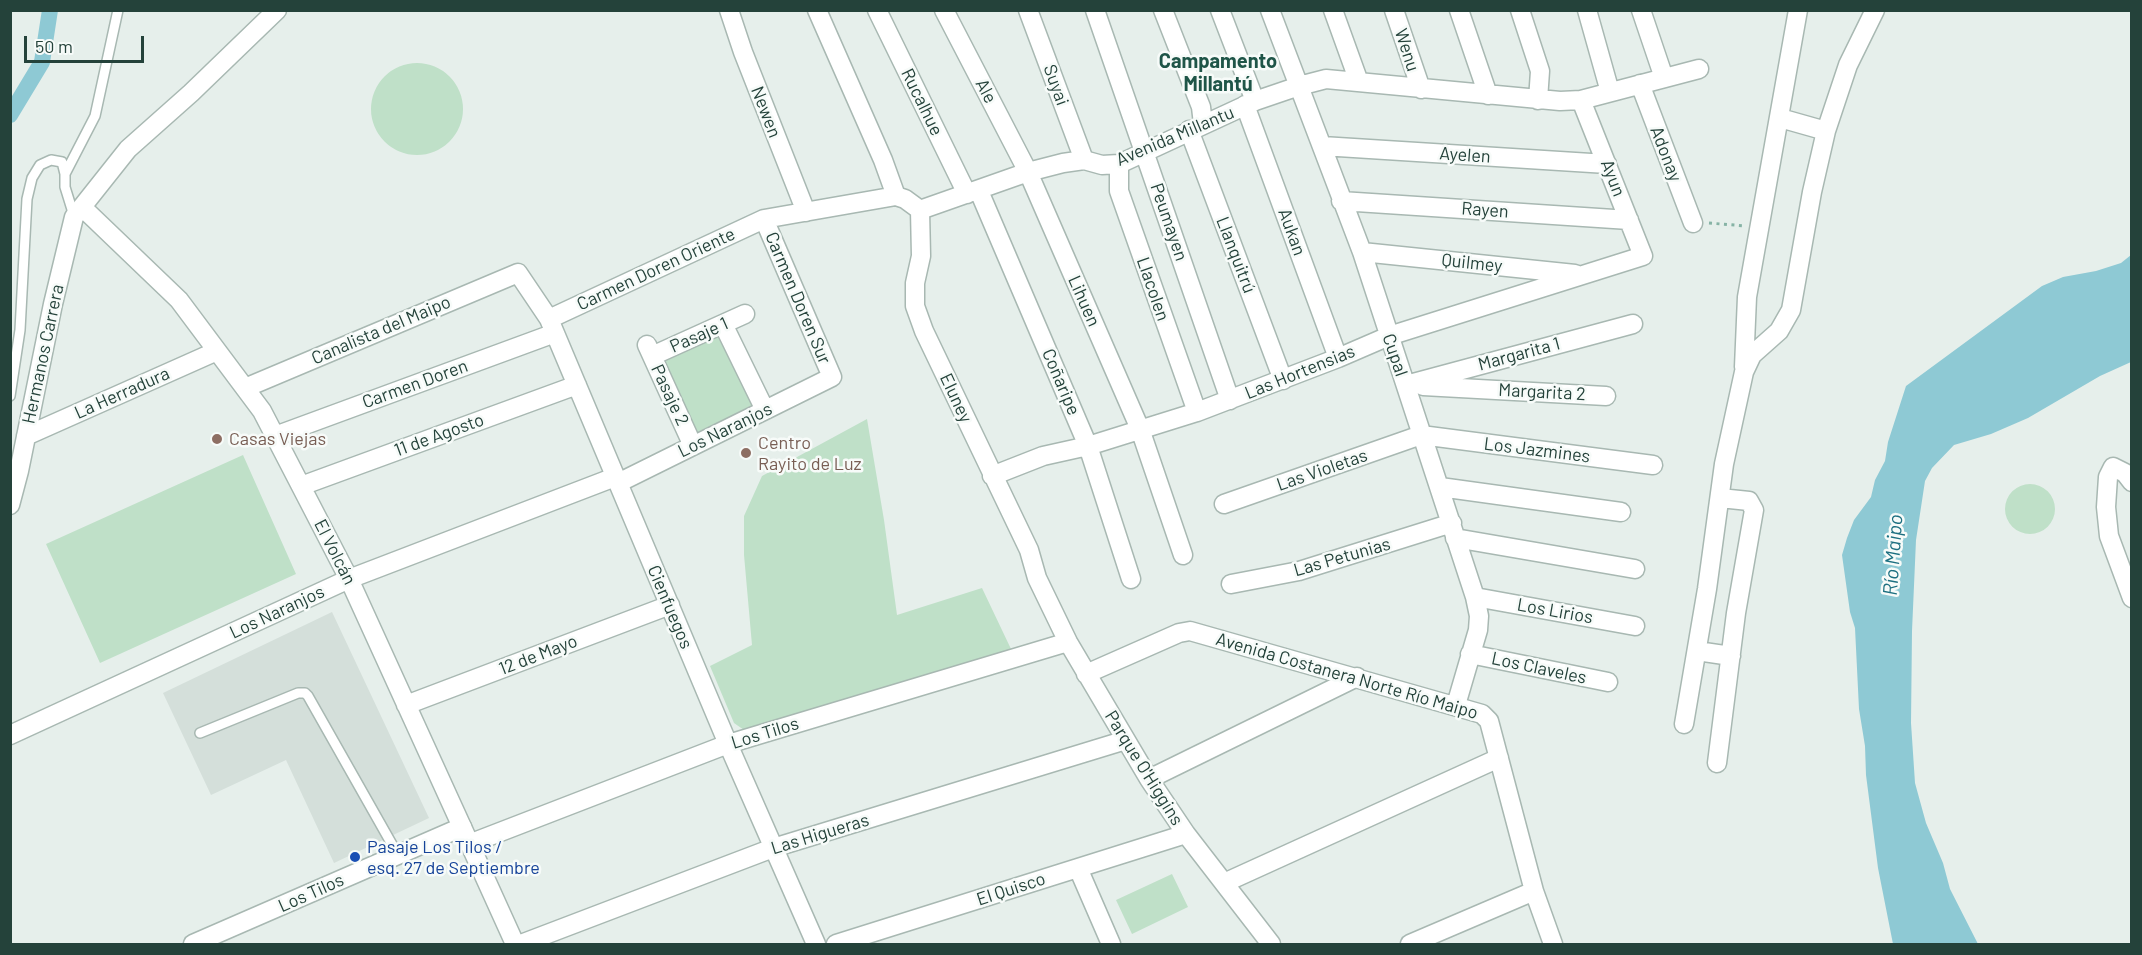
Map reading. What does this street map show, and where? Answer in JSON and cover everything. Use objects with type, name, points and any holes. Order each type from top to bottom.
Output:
[{"type":"street","points":[[78,212],[128,149],[191,93],[277,10]]},
{"type":"street","name":"Newen","points":[[729,10],[743,52],[806,212]]},
{"type":"street","points":[[817,10],[884,160],[896,196]]},
{"type":"street","name":"Rucalhue","points":[[877,10],[973,192]]},
{"type":"street","name":"Ale","points":[[944,10],[1028,172]]},
{"type":"street","name":"Suyai","points":[[1028,10],[1084,160]]},
{"type":"street","name":"Peumayen","points":[[1095,10],[1230,400]]},
{"type":"street","name":"Llanquitrú","points":[[1163,10],[1201,107],[1196,127],[1283,380]]},
{"type":"street","name":"Aukan","points":[[1221,10],[1250,103],[1338,358]]},
{"type":"street","name":"Cupal","points":[[1270,10],[1362,252],[1474,597],[1479,616],[1478,630],[1456,705]]},
{"type":"street","points":[[1333,10],[1359,82]]},
{"type":"street","name":"Wenu","points":[[1394,10],[1420,89]]},
{"type":"street","points":[[1459,10],[1488,95]]},
{"type":"street","points":[[1520,10],[1540,71],[1538,100]]},
{"type":"street","points":[[1587,10],[1610,92]]},
{"type":"street","points":[[1641,10],[1664,78]]},
{"type":"street","points":[[1684,724],[1724,464],[1744,372],[1747,297],[1798,10]]},
{"type":"street","points":[[1744,372],[1752,355],[1779,331],[1791,310],[1806,222],[1826,131],[1848,65],[1875,10]]},
{"type":"street","name":"Avenida Millantu","points":[[920,210],[1028,172],[1064,163],[1084,160],[1102,165],[1119,164],[1250,103],[1299,86],[1326,80],[1538,100],[1581,100],[1699,69]]},
{"type":"street","name":"Adonay","points":[[1640,84],[1693,223]]},
{"type":"street","name":"Ayun","points":[[1581,100],[1643,256]]},
{"type":"street","points":[[1780,118],[1826,131]]},
{"type":"street","name":"Ayelen","points":[[1322,146],[1607,164]]},
{"type":"street","name":"Llacolen","points":[[1119,164],[1119,191],[1197,412]]},
{"type":"street","name":"Lihuen","points":[[1028,172],[1140,429],[1183,555]]},
{"type":"street","name":"Coñaripe","points":[[973,192],[1088,446],[1131,579]]},
{"type":"street","points":[[764,219],[896,196],[905,198],[920,210]]},
{"type":"street","name":"Rayen","points":[[1341,201],[1629,220]]},
{"type":"street","name":"Eluney","points":[[920,210],[921,256],[915,283],[915,306],[924,331],[1029,550],[1037,578]]},
{"type":"street","name":"El Volcán","points":[[78,212],[178,300],[262,411],[349,579],[515,945]]},
{"type":"street","name":"Hermanos Carrera","points":[[10,505],[52,304],[78,212]]},
{"type":"street","name":"Carmen Doren Oriente","points":[[552,326],[764,219]]},
{"type":"street","name":"Carmen Doren Sur","points":[[764,219],[832,377]]},
{"type":"street","name":"Quilmey","points":[[1362,252],[1582,274]]},
{"type":"street","name":"Las Hortensias","points":[[992,476],[1043,456],[1088,446],[1197,412],[1283,380],[1389,336],[1643,256]]},
{"type":"street","name":"Cienfuegos","points":[[518,273],[552,326],[728,744],[816,945]]},
{"type":"street","name":"Canalista del Maipo","points":[[245,388],[518,273]]},
{"type":"street","name":"Pasaje 1","points":[[649,351],[745,314]]},
{"type":"street","points":[[723,324],[765,410]]},
{"type":"street","name":"Margarita 1","points":[[1406,385],[1633,324]]},
{"type":"street","name":"Carmen Doren","points":[[275,436],[552,326]]},
{"type":"street","name":"La Herradura","points":[[26,436],[217,351]]},
{"type":"street","name":"Pasaje 2","points":[[649,351],[693,446]]},
{"type":"street","name":"Los Naranjos","points":[[10,735],[349,579],[617,480],[693,446],[832,377]]},
{"type":"street","name":"11 de Agosto","points":[[301,486],[577,385]]},
{"type":"street","name":"Margarita 2","points":[[1406,385],[1606,396]]},
{"type":"street","name":"Los Jazmines","points":[[1421,435],[1653,465]]},
{"type":"street","name":"Las Violetas","points":[[1224,504],[1421,435]]},
{"type":"street","points":[[2132,482],[2125,473],[2113,467],[2108,477],[2106,507],[2109,536],[2132,598]]},
{"type":"street","points":[[1440,487],[1621,512]]},
{"type":"street","points":[[1717,763],[1754,510],[1749,501],[1719,498]]},
{"type":"street","points":[[1453,531],[1635,568]]},
{"type":"street","name":"Las Petunias","points":[[1230,585],[1299,571],[1453,531]]},
{"type":"street","name":"Parque O'Higgins","points":[[1037,578],[1068,642],[1149,779],[1186,834],[1271,945]]},
{"type":"street","name":"Los Lirios","points":[[1474,597],[1635,626]]},
{"type":"street","name":"12 de Mayo","points":[[406,705],[670,605]]},
{"type":"street","name":"Avenida Costanera Norte Río Maipo","points":[[1086,674],[1186,631],[1357,677],[1482,714],[1489,720],[1534,891],[1553,945]]},
{"type":"street","name":"Los Tilos","points":[[470,844],[728,744],[1068,642]]},
{"type":"street","points":[[1697,651],[1731,656]]},
{"type":"street","name":"Los Claveles","points":[[1470,654],[1608,682]]},
{"type":"street","points":[[1149,779],[1357,677]]},
{"type":"street","name":"Las Higueras","points":[[521,945],[773,848],[1126,741]]},
{"type":"street","points":[[1224,883],[1499,758]]},
{"type":"street","name":"Los Tilos","points":[[193,945],[462,827]]},
{"type":"street","name":"El Quisco","points":[[836,945],[1186,834]]},
{"type":"street","points":[[1078,868],[1111,945]]},
{"type":"street","points":[[1410,945],[1534,891]]},
{"type":"lane","points":[[65,174],[95,116],[118,10]]},
{"type":"lane","points":[[10,396],[20,330],[27,199],[32,178],[40,165],[51,160],[62,162],[65,188],[78,212]]},
{"type":"lane","points":[[201,733],[298,693],[305,693],[398,855]]},
{"type":"path","points":[[1712,223],[1749,227]]},
{"type":"shaded area","points":[[332,612],[429,818],[334,863],[286,760],[211,795],[163,693]]},
{"type":"green space","points":[[417,63],[434,67],[449,77],[459,92],[463,109],[459,126],[449,141],[434,151],[417,155],[400,151],[385,141],[375,126],[371,109],[375,92],[385,77],[400,67]]},
{"type":"green space","points":[[720,334],[754,404],[697,434],[663,361]]},
{"type":"green space","points":[[867,419],[897,615],[982,588],[1011,649],[744,730],[734,723],[710,666],[752,645],[744,555],[744,516],[762,476]]},
{"type":"green space","points":[[243,455],[296,574],[100,663],[46,544]]},
{"type":"green space","points":[[2025,484],[2035,484],[2048,491],[2055,504],[2055,514],[2048,527],[2035,534],[2025,534],[2016,530],[2009,523],[2005,514],[2005,504],[2009,495],[2016,488]]},
{"type":"green space","points":[[1172,874],[1188,907],[1132,934],[1116,900]]},
{"type":"water","name":"Río Maipo","points":[[2131,255],[2131,362],[2100,376],[2028,418],[1991,434],[1954,445],[1932,468],[1925,481],[1916,540],[1912,631],[1911,723],[1915,783],[1926,823],[1943,863],[1950,889],[1978,944],[1893,944],[1878,868],[1866,775],[1865,746],[1859,709],[1855,628],[1850,612],[1842,555],[1847,538],[1854,520],[1871,497],[1875,480],[1885,461],[1888,442],[1906,386],[2042,286],[2063,277],[2096,271],[2121,263]]},
{"type":"waterway","points":[[10,115],[42,62],[50,10]]},
{"type":"place","name":"Casas Viejas","points":[[217,439]]},
{"type":"place","name":"Centro Rayito de Luz","points":[[746,453]]},
{"type":"place","name":"Pasaje Los Tilos / esq. 27 de Septiembre","points":[[355,857]]},
{"type":"district","name":"Campamento Millantú","points":[[1218,72]]}]
